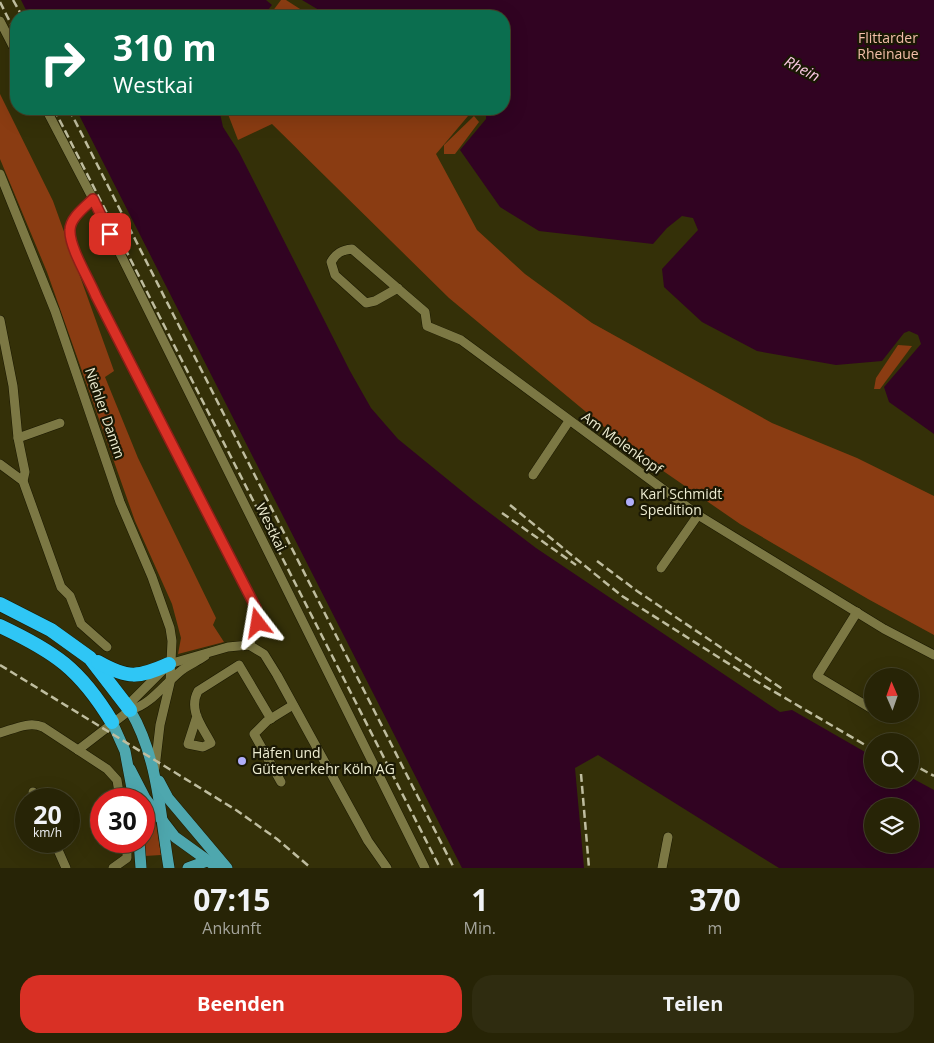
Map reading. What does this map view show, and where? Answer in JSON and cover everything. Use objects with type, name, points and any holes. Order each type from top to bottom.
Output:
[{"type":"highway","points":[[0,604],[51,630],[90,658],[116,672],[132,676],[148,674],[169,664]]},
{"type":"highway","points":[[0,626],[28,639],[71,668],[89,686],[112,722]]},
{"type":"highway","points":[[90,658],[130,710]]},
{"type":"main road","points":[[130,710],[140,727],[154,773],[169,868]]},
{"type":"main road","points":[[112,722],[120,734],[130,769],[133,788]]},
{"type":"main road","points":[[130,769],[145,798],[176,837],[218,868]]},
{"type":"main road","points":[[154,773],[168,798],[227,868]]},
{"type":"main road","points":[[140,853],[141,868]]},
{"type":"main road","points":[[188,868],[207,861]]},
{"type":"street","points":[[0,21],[10,40]]},
{"type":"street","name":"Westkai","points":[[49,115],[93,199],[425,868]]},
{"type":"street","name":"Niehler Damm","points":[[0,174],[55,311],[120,502],[161,601],[172,640],[169,664],[170,683],[160,725],[154,773]]},
{"type":"street","points":[[93,199],[76,216],[70,229],[73,245],[96,296],[256,608],[258,623],[249,645]]},
{"type":"street","points":[[344,250],[352,250],[398,288],[375,301],[366,303],[335,275],[332,269],[332,262],[335,255],[344,250]]},
{"type":"street","name":"Am Molenkopf","points":[[398,288],[425,312],[427,326],[461,340],[698,515],[857,612],[934,655]]},
{"type":"street","points":[[0,320],[13,386],[18,438],[25,472],[23,481],[61,587],[70,596],[81,624],[107,647]]},
{"type":"street","points":[[533,475],[569,421]]},
{"type":"street","points":[[18,438],[60,423]]},
{"type":"street","points":[[0,464],[23,481]]},
{"type":"street","points":[[661,568],[698,515]]},
{"type":"street","points":[[857,612],[817,676],[864,704]]},
{"type":"street","points":[[130,710],[134,700],[169,664],[193,656],[204,656],[228,647],[249,645],[264,654],[368,841],[387,868]]},
{"type":"street","points":[[78,750],[112,722],[130,710],[140,708],[170,683],[184,668],[196,663],[204,656]]},
{"type":"street","points":[[197,716],[193,708],[198,691],[239,665],[271,719]]},
{"type":"street","points":[[281,782],[254,734],[271,719],[293,705]]},
{"type":"street","points":[[0,733],[36,724],[78,750],[114,776],[117,788]]},
{"type":"street","points":[[662,868],[668,837]]},
{"type":"street","points":[[59,853],[66,868]]},
{"type":"street","points":[[113,868],[127,858],[127,853]]},
{"type":"shaded area","points":[[281,0],[286,0],[302,10],[274,10]]},
{"type":"shaded area","points":[[0,94],[53,201],[114,371],[105,377],[138,458],[216,618],[213,625],[224,642],[178,654],[181,638],[172,604],[135,521],[47,272],[0,159]]},
{"type":"shaded area","points":[[228,115],[468,116],[436,154],[477,230],[525,274],[592,323],[772,423],[857,458],[934,496],[934,635],[868,599],[740,524],[627,446],[449,298],[272,124],[238,140]]},
{"type":"shaded area","points":[[474,116],[479,122],[455,154],[444,154],[444,145]]},
{"type":"shaded area","points":[[898,345],[912,346],[880,389],[874,389],[876,378]]},
{"type":"shaded area","points":[[155,823],[161,855],[145,856],[145,853],[155,853]]},
{"type":"water","points":[[21,0],[266,0],[272,5],[268,10],[26,10]]},
{"type":"water","name":"Rhein","points":[[302,0],[934,0],[934,434],[889,402],[884,387],[921,344],[918,335],[909,331],[904,333],[882,361],[836,365],[757,351],[702,322],[664,287],[662,269],[698,230],[693,218],[682,216],[667,228],[653,244],[539,231],[500,207],[460,150],[486,119],[486,115],[510,115],[510,10],[319,10]]},
{"type":"water","points":[[79,115],[220,115],[223,127],[239,152],[350,371],[371,408],[398,439],[474,501],[536,548],[780,712],[792,710],[864,751],[864,788],[919,788],[919,782],[934,790],[934,868],[779,868],[598,755],[575,768],[584,868],[462,868]]},
{"type":"railway","points":[[13,0],[19,10]]},
{"type":"railway","points":[[0,2],[10,22]]},
{"type":"railway","points":[[57,115],[440,868]]},
{"type":"railway","points":[[72,115],[454,868]]},
{"type":"railway","points":[[510,505],[622,596],[756,681],[864,744]]},
{"type":"railway","points":[[502,513],[576,565]]},
{"type":"railway","points":[[597,561],[637,591],[784,690]]},
{"type":"railway","points":[[0,665],[236,810],[277,839],[311,868]]},
{"type":"railway","points":[[919,768],[934,776]]},
{"type":"railway","points":[[581,774],[589,868]]},
{"type":"place","name":"Karl Schmidt Spedition","points":[[630,502]]},
{"type":"place","name":"Häfen und Güterverkehr Köln AG","points":[[242,761]]},
{"type":"route","points":[[110,234],[93,199],[76,216],[70,229],[73,245],[96,296],[256,608],[258,623]]},
{"type":"park label","name":"Flittarder Rheinaue","points":[[888,46]]}]
